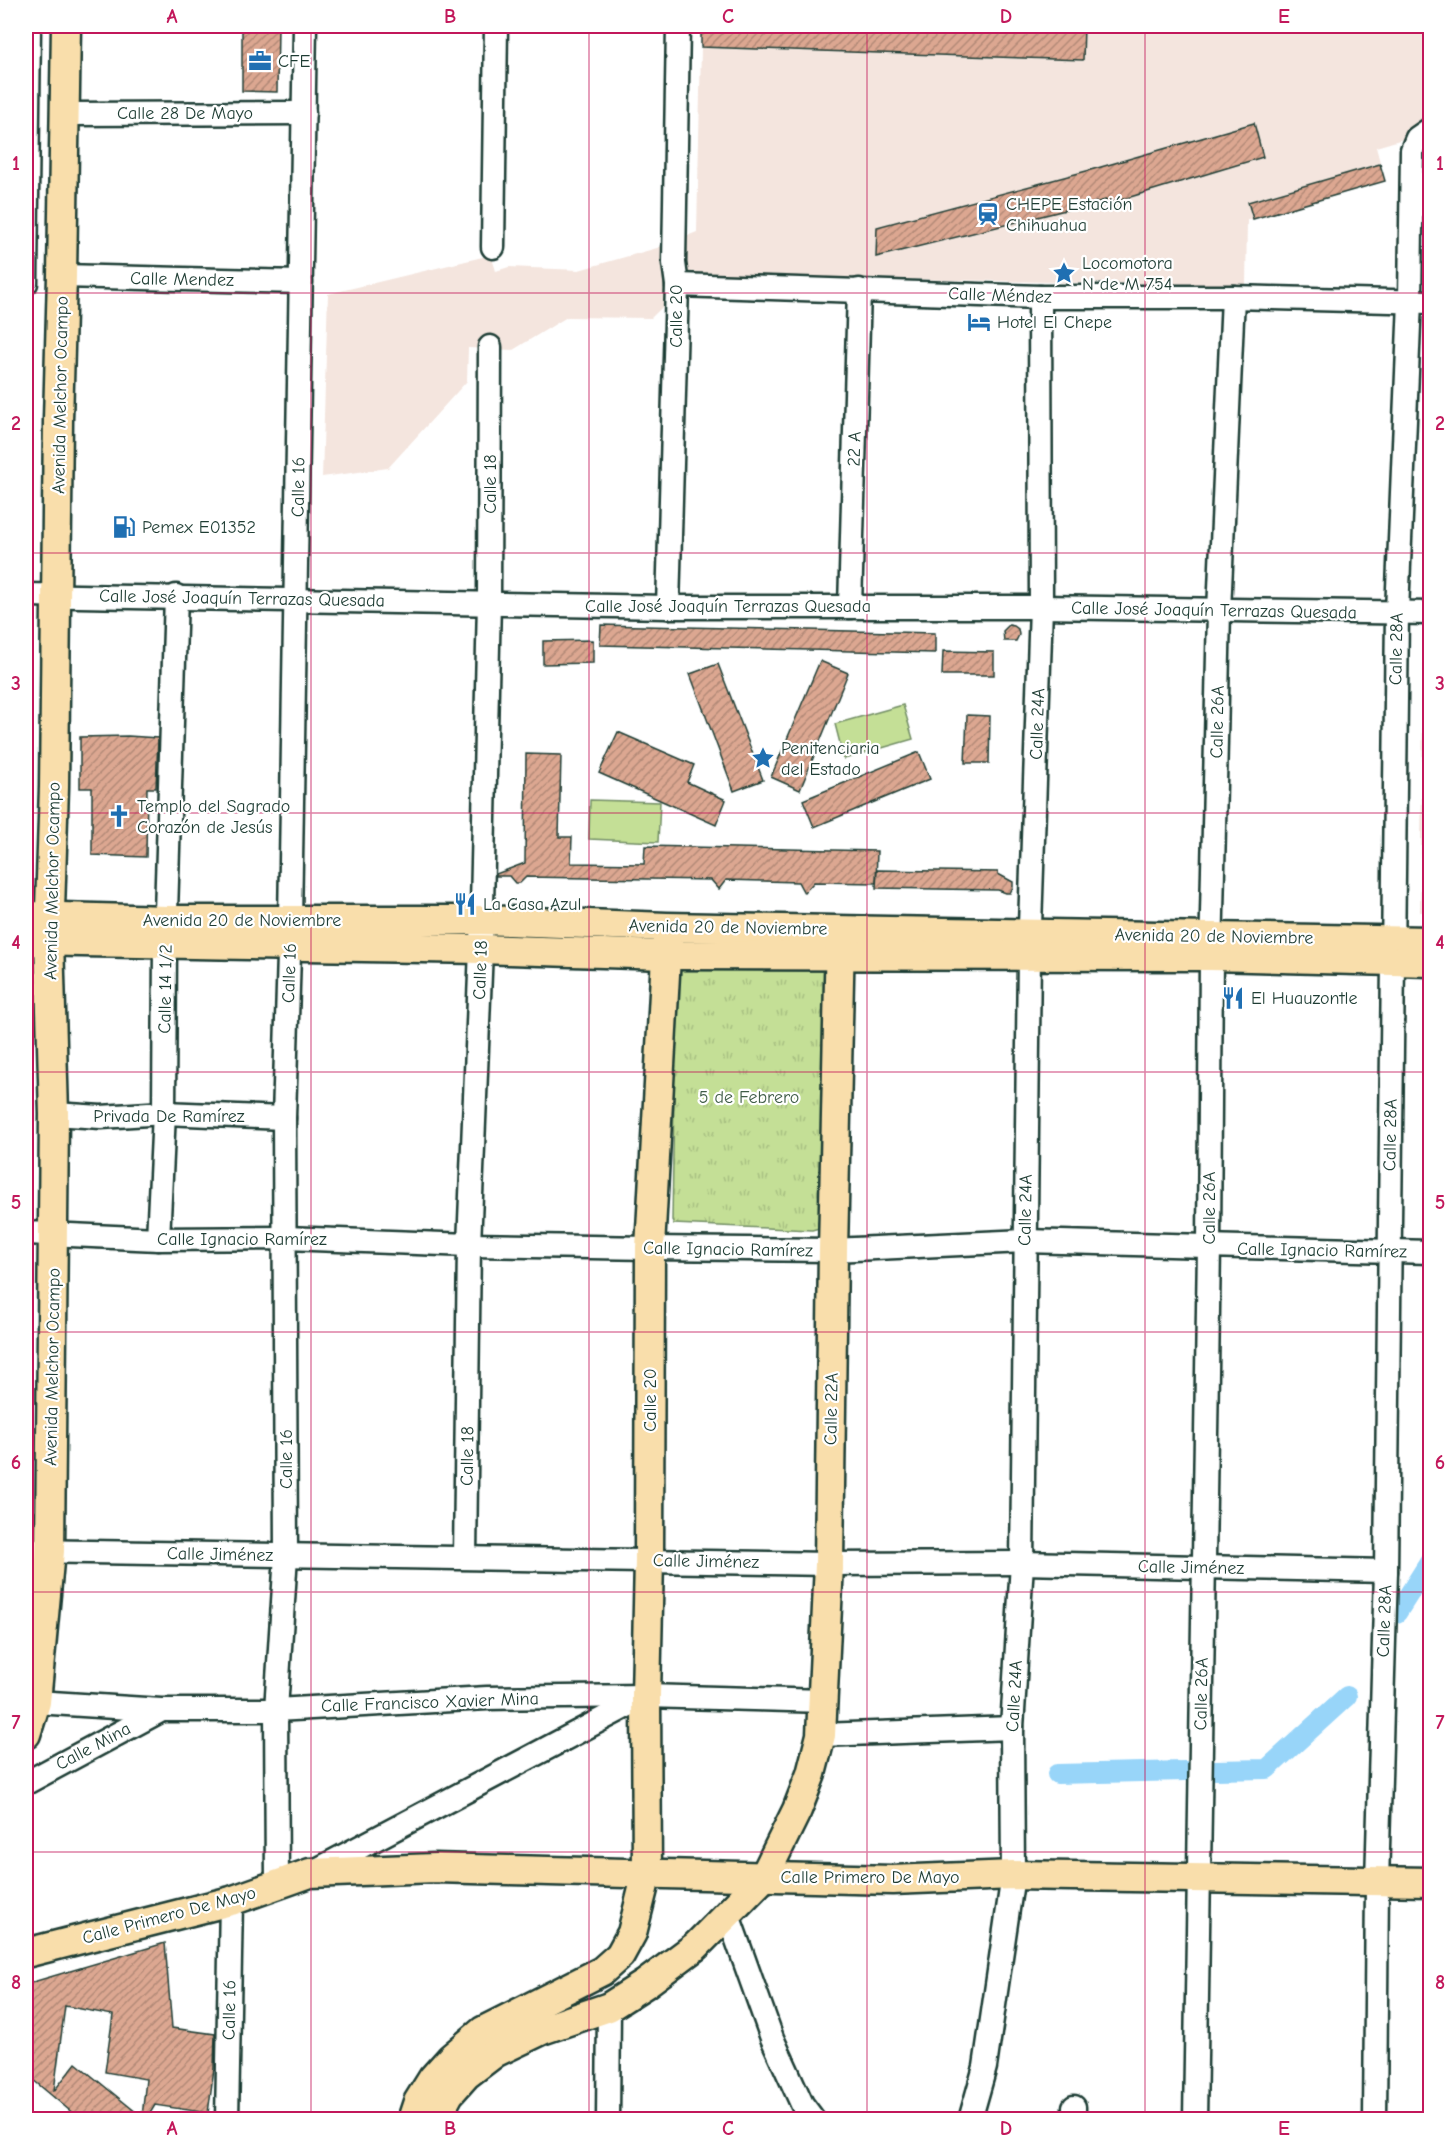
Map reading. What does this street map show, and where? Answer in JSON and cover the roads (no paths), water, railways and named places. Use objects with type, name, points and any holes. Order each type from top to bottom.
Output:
[{"type":"main road","name":"Avenida Melchor Ocampo","points":[[26,1734],[36,1702],[38,1551],[54,1234],[54,1114],[38,929],[57,594],[66,26]]},
{"type":"main road","name":"Avenida 20 de Noviembre","points":[[290,933],[482,920],[667,927],[840,942],[1212,946],[1392,951],[1431,962]]},
{"type":"main road","name":"Calle 20","points":[[412,2120],[418,2102],[433,2078],[451,2058],[483,2031],[602,1971],[620,1955],[632,1934],[647,1873],[646,1696],[650,1248],[667,927]]},
{"type":"main road","name":"Avenida 20 de Noviembre","points":[[38,929],[290,933],[481,949],[666,955],[840,942]]},
{"type":"main road","name":"Avenida 20 de Noviembre","points":[[1392,951],[1431,941]]},
{"type":"main road","name":"Calle 22A","points":[[435,2120],[449,2094],[466,2075],[496,2052],[542,2030],[609,2007],[645,1984],[696,1946],[764,1877],[797,1810],[811,1774],[821,1735],[824,1701],[829,1564],[840,942]]},
{"type":"main road","name":"Calle Primero De Mayo","points":[[26,1953],[231,1901],[310,1873],[435,1868],[892,1880],[1013,1875],[1431,1882]]},
{"type":"street","points":[[26,280],[29,26]]},
{"type":"street","name":"Calle 16","points":[[277,1884],[276,1710],[286,1556],[284,1118],[290,933],[305,26]]},
{"type":"street","points":[[493,247],[496,26]]},
{"type":"street","name":"Calle 20","points":[[668,607],[677,285],[674,262],[678,26]]},
{"type":"street","name":"Calle 28 De Mayo","points":[[65,114],[304,113]]},
{"type":"street","name":"Calle 28A","points":[[1375,2120],[1377,1882],[1386,1570],[1397,612],[1420,302],[1412,150],[1417,138],[1431,129]]},
{"type":"street","name":"Calle Mendez","points":[[62,276],[301,282]]},
{"type":"street","name":"Calle Méndez","points":[[677,285],[1040,297],[1233,297],[1420,302]]},
{"type":"street","name":"22 A","points":[[850,607],[859,290]]},
{"type":"street","name":"Calle 24A","points":[[970,2120],[985,2067],[1013,1875],[1012,1728],[1022,1563],[1030,944],[1041,607],[1040,297]]},
{"type":"street","name":"Calle 26A","points":[[1195,2120],[1212,946],[1219,611],[1233,297]]},
{"type":"street","name":"Calle 18","points":[[465,1557],[469,1245],[482,920],[489,602],[490,347]]},
{"type":"street","name":"Calle José Joaquín Terrazas Quesada","points":[[26,595],[176,596],[668,607],[1041,607],[1431,613]]},
{"type":"street","name":"Calle 14 1/2","points":[[158,1239],[164,1113],[166,932],[176,596]]},
{"type":"street","name":"Privada De Ramírez","points":[[54,1114],[100,1117],[164,1113],[284,1118]]},
{"type":"street","name":"Calle Ignacio Ramírez","points":[[26,1233],[158,1239],[286,1238],[469,1245],[650,1248],[833,1250],[1025,1241],[1431,1252]]},
{"type":"street","name":"Calle Jiménez","points":[[38,1551],[829,1564],[1022,1563],[1386,1570]]},
{"type":"street","name":"Calle Francisco Xavier Mina","points":[[36,1702],[161,1710],[276,1710],[487,1698],[646,1696],[824,1701]]},
{"type":"street","name":"Calle Primero De Mayo","points":[[310,1873],[646,1696]]},
{"type":"street","name":"Calle Mina","points":[[26,1783],[161,1710]]},
{"type":"street","points":[[821,1735],[1012,1728]]},
{"type":"street","name":"Calle 16","points":[[227,2120],[231,1901]]},
{"type":"street","points":[[728,1915],[772,2038],[806,2114]]},
{"type":"street","points":[[608,2120],[609,2007]]},
{"type":"waterway","points":[[1397,1613],[1430,1561]]},
{"type":"waterway","points":[[1215,1770],[1267,1769],[1347,1696]]},
{"type":"waterway","points":[[1057,1774],[1185,1771]]},
{"type":"place","name":"CFE","points":[[260,61]]},
{"type":"place","name":"CHEPE Estación Chihuahua","points":[[988,214]]},
{"type":"place","name":"Locomotora N de M 754","points":[[1064,273]]},
{"type":"place","name":"Hotel El Chepe","points":[[979,322]]},
{"type":"place","name":"Pemex E01352","points":[[124,527]]},
{"type":"place","name":"Penitenciaria del Estado","points":[[763,758]]},
{"type":"place","name":"Templo del Sagrado Corazón de Jesús","points":[[119,816]]},
{"type":"place","name":"La Casa Azul","points":[[465,904]]},
{"type":"place","name":"El Huauzontle","points":[[1233,998]]},
{"type":"park label","name":"5 de Febrero","points":[[749,1097]]}]
